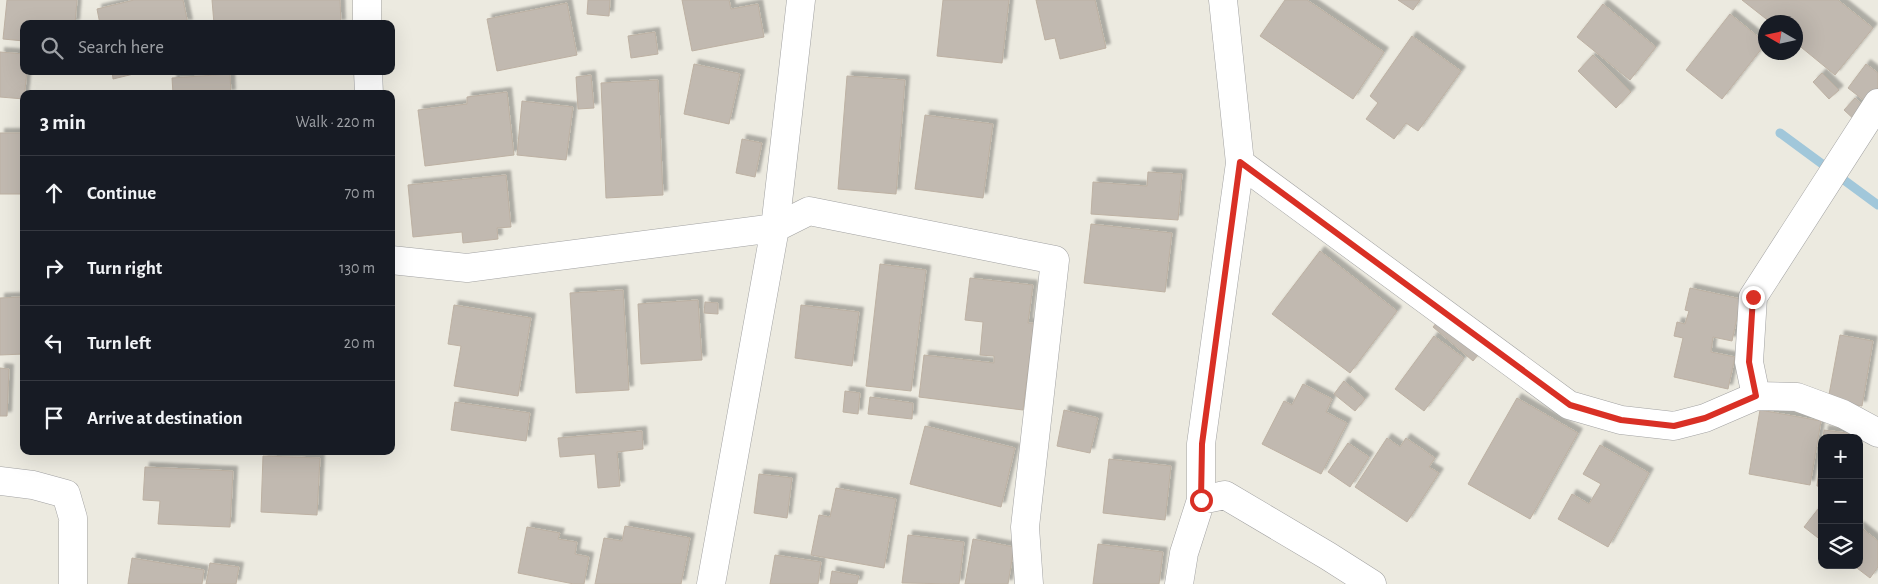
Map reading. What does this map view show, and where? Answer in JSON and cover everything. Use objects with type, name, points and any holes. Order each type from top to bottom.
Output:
[{"type":"street","points":[[367,0],[367,20]]},
{"type":"street","points":[[712,584],[775,228],[801,0]]},
{"type":"street","points":[[1179,584],[1184,553],[1201,500],[1202,444],[1240,162],[1224,0]]},
{"type":"street","points":[[368,75],[369,90]]},
{"type":"street","points":[[1756,396],[1749,362],[1753,297],[1878,104]]},
{"type":"street","points":[[1240,162],[1570,405],[1621,420],[1674,426],[1705,418],[1756,396],[1797,397],[1843,414],[1878,433]]},
{"type":"street","points":[[395,260],[467,268],[775,228],[809,211],[1055,260],[1024,527],[1029,584]]},
{"type":"street","points":[[0,480],[33,485],[66,494],[73,518],[73,584]]},
{"type":"street","points":[[1201,500],[1224,495],[1372,584]]},
{"type":"building","points":[[7,0],[77,0],[75,20],[20,20],[20,41],[3,39]]},
{"type":"building","points":[[134,0],[183,0],[187,20],[99,20],[97,9]]},
{"type":"building","points":[[212,0],[340,0],[341,20],[214,20]]},
{"type":"building","points":[[588,0],[610,0],[609,16],[587,14]]},
{"type":"building","points":[[682,0],[729,0],[731,9],[758,4],[764,37],[692,51]]},
{"type":"building","points":[[943,0],[1009,0],[1002,63],[937,56]]},
{"type":"building","points":[[1036,0],[1095,0],[1106,48],[1060,59],[1055,38],[1045,40]]},
{"type":"building","points":[[1285,0],[1307,0],[1384,52],[1353,99],[1260,36]]},
{"type":"building","points":[[1398,0],[1420,0],[1413,10]]},
{"type":"building","points":[[1742,0],[1838,0],[1873,28],[1835,75],[1803,49],[1803,15],[1761,15]]},
{"type":"building","points":[[567,3],[577,55],[497,71],[487,19]]},
{"type":"building","points":[[1603,4],[1656,47],[1630,80],[1577,37]]},
{"type":"building","points":[[1730,14],[1758,37],[1758,53],[1722,99],[1686,70]]},
{"type":"building","points":[[655,32],[658,54],[631,58],[628,36]]},
{"type":"building","points":[[1412,36],[1461,71],[1418,131],[1406,123],[1394,139],[1366,119],[1378,103],[1370,96]]},
{"type":"building","points":[[0,52],[20,54],[20,75],[27,75],[25,90],[20,90],[20,99],[0,97]]},
{"type":"building","points":[[1593,55],[1631,92],[1616,108],[1578,71]]},
{"type":"building","points":[[694,64],[740,74],[729,124],[684,114]]},
{"type":"building","points":[[1866,64],[1878,73],[1878,96],[1871,106],[1848,88]]},
{"type":"building","points":[[1822,73],[1839,90],[1829,99],[1813,82]]},
{"type":"building","points":[[112,75],[130,75],[113,79]]},
{"type":"building","points":[[230,75],[231,90],[173,90],[172,78]]},
{"type":"building","points":[[591,75],[594,108],[578,109],[576,77]]},
{"type":"building","points":[[847,76],[905,80],[896,194],[838,189]]},
{"type":"building","points":[[658,80],[663,195],[606,198],[601,83]]},
{"type":"building","points":[[507,92],[514,155],[425,166],[418,110],[467,104],[467,97]]},
{"type":"building","points":[[1855,98],[1869,111],[1858,123],[1844,110]]},
{"type":"building","points":[[522,101],[573,107],[566,160],[517,155]]},
{"type":"building","points":[[925,115],[993,124],[983,198],[915,189]]},
{"type":"building","points":[[0,133],[20,133],[20,194],[0,194]]},
{"type":"building","points":[[742,139],[762,143],[755,177],[736,173]]},
{"type":"building","points":[[1148,172],[1182,174],[1178,220],[1091,214],[1093,182],[1147,186]]},
{"type":"building","points":[[506,175],[511,227],[497,228],[498,239],[463,243],[462,232],[413,237],[408,185]]},
{"type":"building","points":[[1091,224],[1172,233],[1165,292],[1084,283]]},
{"type":"building","points":[[1320,251],[1397,311],[1350,373],[1272,314]]},
{"type":"building","points":[[880,264],[926,270],[911,391],[866,386]]},
{"type":"building","points":[[970,278],[1033,285],[1028,323],[1034,323],[1023,410],[919,397],[924,355],[994,363],[994,356],[980,355],[983,322],[965,320]]},
{"type":"building","points":[[1690,288],[1741,299],[1732,341],[1713,337],[1711,352],[1735,357],[1728,389],[1674,377],[1683,338],[1674,336],[1677,322],[1685,324],[1689,311],[1685,310]]},
{"type":"building","points":[[623,290],[629,390],[576,393],[570,293]]},
{"type":"building","points":[[20,297],[20,354],[0,355],[0,298]]},
{"type":"building","points":[[698,300],[702,360],[641,364],[638,304]]},
{"type":"building","points":[[705,302],[718,303],[718,314],[704,313]]},
{"type":"building","points":[[454,305],[531,318],[518,396],[454,386],[461,346],[448,344]]},
{"type":"building","points":[[801,305],[859,312],[852,366],[795,358]]},
{"type":"building","points":[[1442,316],[1482,350],[1473,361],[1433,327]]},
{"type":"building","points":[[1840,335],[1873,341],[1862,406],[1828,400]]},
{"type":"building","points":[[1434,336],[1464,358],[1424,411],[1395,389]]},
{"type":"building","points":[[0,368],[9,369],[7,416],[0,416]]},
{"type":"building","points":[[1344,381],[1365,399],[1355,411],[1334,394]]},
{"type":"building","points":[[1303,384],[1332,399],[1326,412],[1347,423],[1321,474],[1262,444],[1284,401],[1292,405]]},
{"type":"building","points":[[845,391],[860,393],[858,414],[843,412]]},
{"type":"building","points":[[870,397],[913,403],[912,419],[868,414]]},
{"type":"building","points":[[1517,398],[1578,433],[1530,519],[1468,484]]},
{"type":"building","points":[[455,402],[530,413],[526,441],[451,430]]},
{"type":"building","points":[[1064,410],[1098,418],[1090,453],[1057,446]]},
{"type":"building","points":[[1760,410],[1821,421],[1810,485],[1749,474]]},
{"type":"building","points":[[925,426],[1015,448],[1001,507],[910,484]]},
{"type":"building","points":[[1824,430],[1855,434],[1824,434]]},
{"type":"building","points":[[642,431],[643,449],[617,452],[620,486],[598,488],[595,454],[560,457],[558,438]]},
{"type":"building","points":[[1387,438],[1400,447],[1406,438],[1435,458],[1429,467],[1439,473],[1407,522],[1355,487]]},
{"type":"building","points":[[1348,443],[1369,457],[1350,487],[1328,472]]},
{"type":"building","points":[[1600,445],[1649,473],[1608,547],[1558,519],[1572,494],[1589,504],[1601,484],[1583,474]]},
{"type":"building","points":[[263,456],[320,458],[317,515],[261,512]]},
{"type":"building","points":[[1109,459],[1171,466],[1165,520],[1103,513]]},
{"type":"building","points":[[145,467],[233,471],[230,527],[158,524],[160,501],[143,500]]},
{"type":"building","points":[[759,474],[792,478],[787,518],[754,513]]},
{"type":"building","points":[[836,488],[896,499],[884,568],[811,555],[819,515],[830,517]]},
{"type":"building","points":[[1818,509],[1818,538],[1804,527]]},
{"type":"building","points":[[625,526],[690,538],[681,584],[595,584],[604,538],[622,541]]},
{"type":"building","points":[[527,527],[560,533],[558,539],[577,542],[575,554],[589,557],[584,584],[574,584],[518,573]]},
{"type":"building","points":[[1863,529],[1878,541],[1878,567],[1870,578],[1858,569],[1863,569]]},
{"type":"building","points":[[908,535],[964,542],[959,584],[902,583]]},
{"type":"building","points":[[973,539],[1014,547],[1008,584],[965,584]]},
{"type":"building","points":[[1098,544],[1163,552],[1159,584],[1093,584]]},
{"type":"building","points":[[775,555],[821,562],[818,584],[770,584]]},
{"type":"building","points":[[132,558],[204,570],[202,584],[128,584]]},
{"type":"building","points":[[210,563],[239,567],[236,584],[206,584]]},
{"type":"building","points":[[832,571],[859,576],[857,584],[830,584]]},
{"type":"waterway","points":[[1780,133],[1878,205]]},
{"type":"route","points":[[1201,500],[1202,444],[1240,162],[1570,405],[1621,420],[1674,426],[1705,418],[1756,396],[1749,362],[1753,297]]}]
